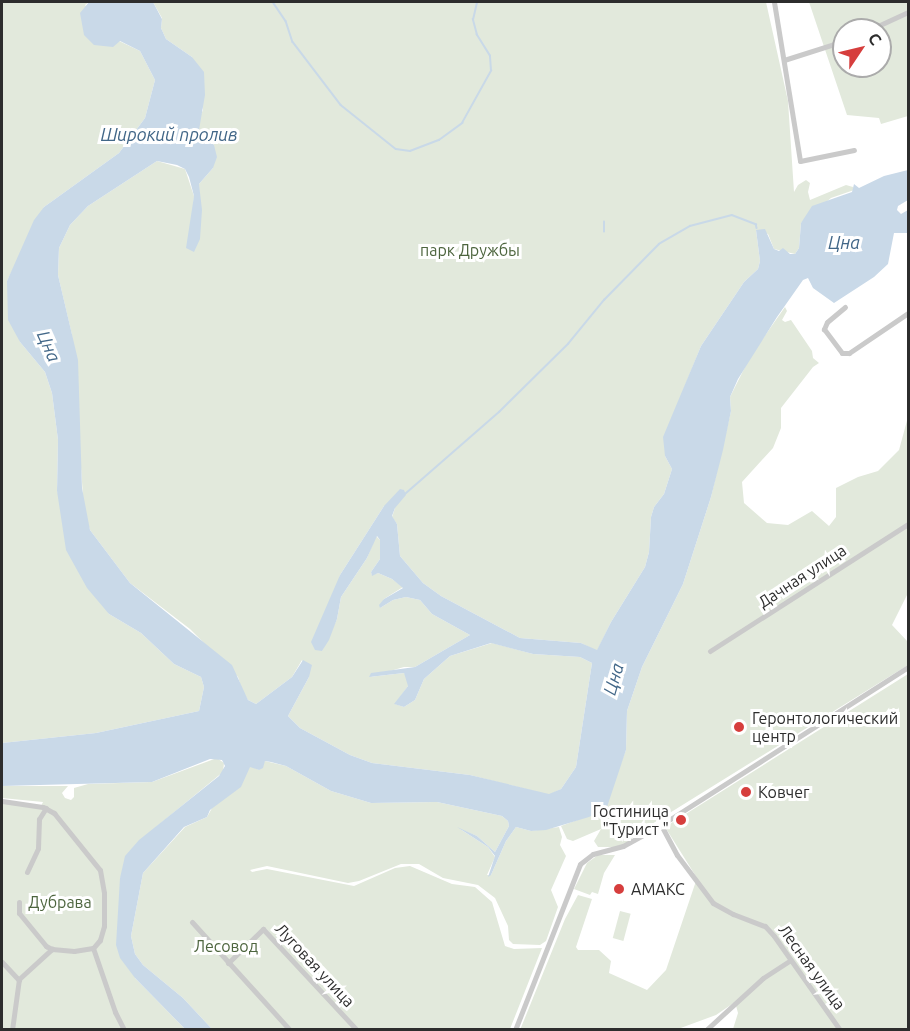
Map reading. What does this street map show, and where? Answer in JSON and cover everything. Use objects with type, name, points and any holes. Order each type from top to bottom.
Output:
[{"type":"street","points":[[774,2],[800,161],[854,150]]},
{"type":"street","points":[[892,20],[909,12]]},
{"type":"street","points":[[784,60],[832,45]]},
{"type":"street","points":[[845,307],[827,322],[824,329],[842,353],[849,353],[909,314]]},
{"type":"street","name":"Дачная улица","points":[[710,651],[909,524]]},
{"type":"street","points":[[515,1029],[579,864],[593,854],[622,846],[661,825],[909,667]]},
{"type":"street","points":[[2,801],[46,808],[64,823],[102,876],[104,926],[100,940],[93,948],[74,951],[52,949],[46,946],[20,913],[19,902]]},
{"type":"street","points":[[27,872],[38,848],[39,819],[46,808]]},
{"type":"street","name":"Лесная улица","points":[[661,825],[673,850],[713,903],[733,914],[765,926],[840,1029]]},
{"type":"street","points":[[192,922],[290,1029]]},
{"type":"street","name":"Луговая улица","points":[[228,963],[263,929],[357,1029]]},
{"type":"street","points":[[93,948],[124,1029]]},
{"type":"street","points":[[12,1029],[19,980],[52,949]]},
{"type":"street","points":[[706,1029],[763,978],[791,960]]},
{"type":"street","points":[[2,962],[19,980]]},
{"type":"green space","points":[[2,2],[89,2],[85,5],[119,41],[140,51],[155,80],[145,118],[119,153],[44,207],[7,281],[20,342],[45,372],[52,393],[58,440],[57,491],[109,614],[141,633],[174,664],[201,677],[204,687],[199,711],[96,733],[2,743]]},
{"type":"green space","name":"парк Дружбы","points":[[153,2],[766,2],[788,101],[794,192],[798,185],[806,180],[810,183],[808,192],[810,200],[846,185],[853,187],[854,190],[831,198],[801,223],[799,248],[795,254],[774,249],[768,234],[756,230],[760,261],[758,269],[744,282],[701,346],[684,388],[665,456],[672,469],[664,494],[654,507],[651,517],[649,552],[645,567],[611,622],[597,651],[581,643],[520,638],[441,596],[423,583],[400,556],[397,524],[392,517],[395,508],[384,506],[340,575],[322,651],[337,619],[341,597],[367,558],[376,536],[380,540],[380,559],[371,572],[372,575],[378,573],[403,587],[384,599],[380,608],[393,600],[406,597],[420,600],[432,614],[470,635],[415,667],[404,667],[369,677],[404,673],[408,679],[408,686],[395,704],[404,707],[415,700],[424,679],[450,656],[492,643],[533,654],[580,657],[592,663],[576,767],[561,789],[549,795],[470,775],[372,763],[350,755],[300,728],[288,716],[309,677],[302,660],[292,677],[256,704],[248,700],[238,677],[190,629],[130,583],[90,530],[84,511],[72,335],[58,275],[59,248],[70,225],[88,206],[157,161],[185,169],[194,196],[193,216],[200,239],[199,184],[213,168],[214,145],[199,130],[198,121],[203,110],[192,57],[166,39],[161,28],[162,18]]},
{"type":"green space","points":[[809,2],[908,2],[908,116],[881,124],[879,118],[847,115],[835,78],[892,78],[892,18],[832,18],[832,70]]},
{"type":"green space","points":[[785,307],[787,311],[782,320],[785,322],[791,320],[812,351],[813,358],[819,363],[813,367],[781,408],[781,428],[773,448],[742,482],[744,503],[767,523],[788,525],[812,511],[829,526],[836,517],[836,488],[858,477],[878,471],[899,450],[908,417],[908,593],[892,625],[908,642],[908,665],[639,832],[622,847],[598,847],[594,841],[601,829],[573,841],[567,839],[561,826],[602,811],[626,750],[627,711],[642,667],[683,584],[711,497],[731,411],[730,397],[750,357]]},
{"type":"green space","points":[[908,674],[908,1029],[733,1029],[738,1013],[735,1002],[716,1015],[678,1029],[520,1030],[565,919],[578,895],[592,899],[576,947],[578,950],[599,950],[611,961],[609,973],[647,990],[666,970],[697,878],[665,827]]},
{"type":"green space","name":"Дубрава","points":[[217,758],[224,763],[223,772],[156,827],[120,878],[135,978],[185,1029],[2,1030],[2,803],[40,808],[43,802],[2,798],[2,786],[68,786],[62,793],[65,798],[71,800],[74,797],[74,788],[88,784],[152,782]]},
{"type":"green space","name":"Лесовод","points":[[239,760],[259,770],[265,761],[286,766],[331,791],[371,803],[437,802],[502,816],[508,821],[509,826],[495,852],[477,836],[460,829],[488,847],[495,857],[487,875],[491,875],[506,841],[516,827],[531,831],[559,827],[562,837],[560,845],[566,856],[551,890],[558,907],[546,941],[540,945],[513,944],[509,940],[508,926],[495,898],[478,885],[443,878],[419,864],[401,864],[359,881],[348,883],[267,866],[250,870],[252,872],[267,869],[354,886],[395,868],[410,866],[452,884],[475,887],[492,902],[505,946],[514,949],[542,948],[510,1029],[212,1029],[183,998],[143,965],[135,954],[131,936],[143,873],[185,827],[207,817]]},
{"type":"green space","points":[[598,855],[615,855],[604,873],[598,894],[592,892],[590,895],[574,889],[587,863]]},
{"type":"green space","points":[[620,911],[631,914],[623,941],[613,938]]},
{"type":"water","name":"Цна","points":[[89,2],[153,2],[162,19],[161,28],[166,39],[192,57],[204,72],[205,95],[199,130],[214,145],[217,157],[213,168],[199,184],[202,210],[200,239],[194,252],[186,248],[194,196],[189,177],[185,169],[177,165],[157,161],[88,206],[70,225],[59,248],[58,275],[78,360],[82,488],[90,530],[130,583],[232,665],[248,700],[256,704],[292,677],[303,660],[312,665],[309,677],[288,716],[300,728],[350,755],[372,763],[470,775],[549,794],[561,789],[576,767],[592,663],[580,657],[533,654],[491,643],[450,656],[424,679],[415,700],[404,707],[394,704],[408,686],[404,673],[369,677],[371,673],[415,667],[470,635],[432,614],[420,600],[406,597],[393,600],[380,608],[379,605],[384,599],[403,588],[392,579],[378,573],[372,576],[371,572],[380,559],[380,540],[377,536],[367,558],[341,597],[337,619],[329,640],[322,651],[315,650],[311,642],[340,575],[384,506],[400,489],[404,490],[406,495],[395,508],[392,516],[397,524],[400,556],[423,583],[441,596],[520,638],[581,643],[597,650],[611,622],[645,567],[649,552],[651,517],[654,507],[664,494],[672,469],[665,456],[663,437],[701,346],[744,282],[758,269],[760,261],[756,230],[765,229],[774,249],[779,251],[783,248],[790,254],[795,254],[799,248],[801,223],[812,206],[852,192],[854,184],[859,188],[884,176],[908,170],[908,200],[898,206],[897,210],[901,214],[908,210],[908,233],[894,233],[888,264],[874,277],[834,303],[813,288],[808,278],[803,280],[738,379],[730,397],[731,411],[711,497],[683,584],[642,667],[627,711],[626,750],[607,807],[589,817],[546,830],[531,831],[516,827],[506,841],[488,877],[495,856],[488,847],[457,827],[477,836],[495,852],[509,826],[508,821],[502,816],[437,802],[371,803],[331,791],[286,766],[265,761],[263,768],[259,770],[250,767],[241,787],[210,810],[207,817],[184,827],[143,873],[131,936],[135,954],[143,965],[183,998],[212,1029],[185,1029],[135,978],[120,958],[116,945],[120,878],[125,856],[139,840],[219,776],[225,766],[222,760],[210,759],[152,782],[2,786],[2,743],[96,733],[199,711],[204,687],[201,677],[174,664],[141,633],[109,614],[87,588],[66,550],[57,491],[58,440],[52,393],[45,372],[20,342],[8,320],[7,281],[34,220],[44,207],[119,153],[145,118],[155,80],[140,51],[120,41],[113,47],[94,45],[84,35],[80,13]]},
{"type":"waterway","points":[[273,2],[286,21],[293,42],[341,105],[396,149],[410,151],[439,140],[462,123],[491,71],[490,56],[477,35],[473,20],[477,2]]},
{"type":"waterway","points":[[405,494],[499,412],[568,344],[604,300],[659,244],[690,226],[732,215],[756,224],[757,228]]},
{"type":"waterway","points":[[604,222],[604,232]]},
{"type":"place","name":"Геронтологический центр","points":[[739,727]]},
{"type":"place","name":"Ковчег","points":[[746,792]]},
{"type":"place","name":"Гостиница \"Турист \"","points":[[681,820]]},
{"type":"place","name":"АМАКС","points":[[619,889]]},
{"type":"water label","name":"Широкий пролив","points":[[169,134]]}]
